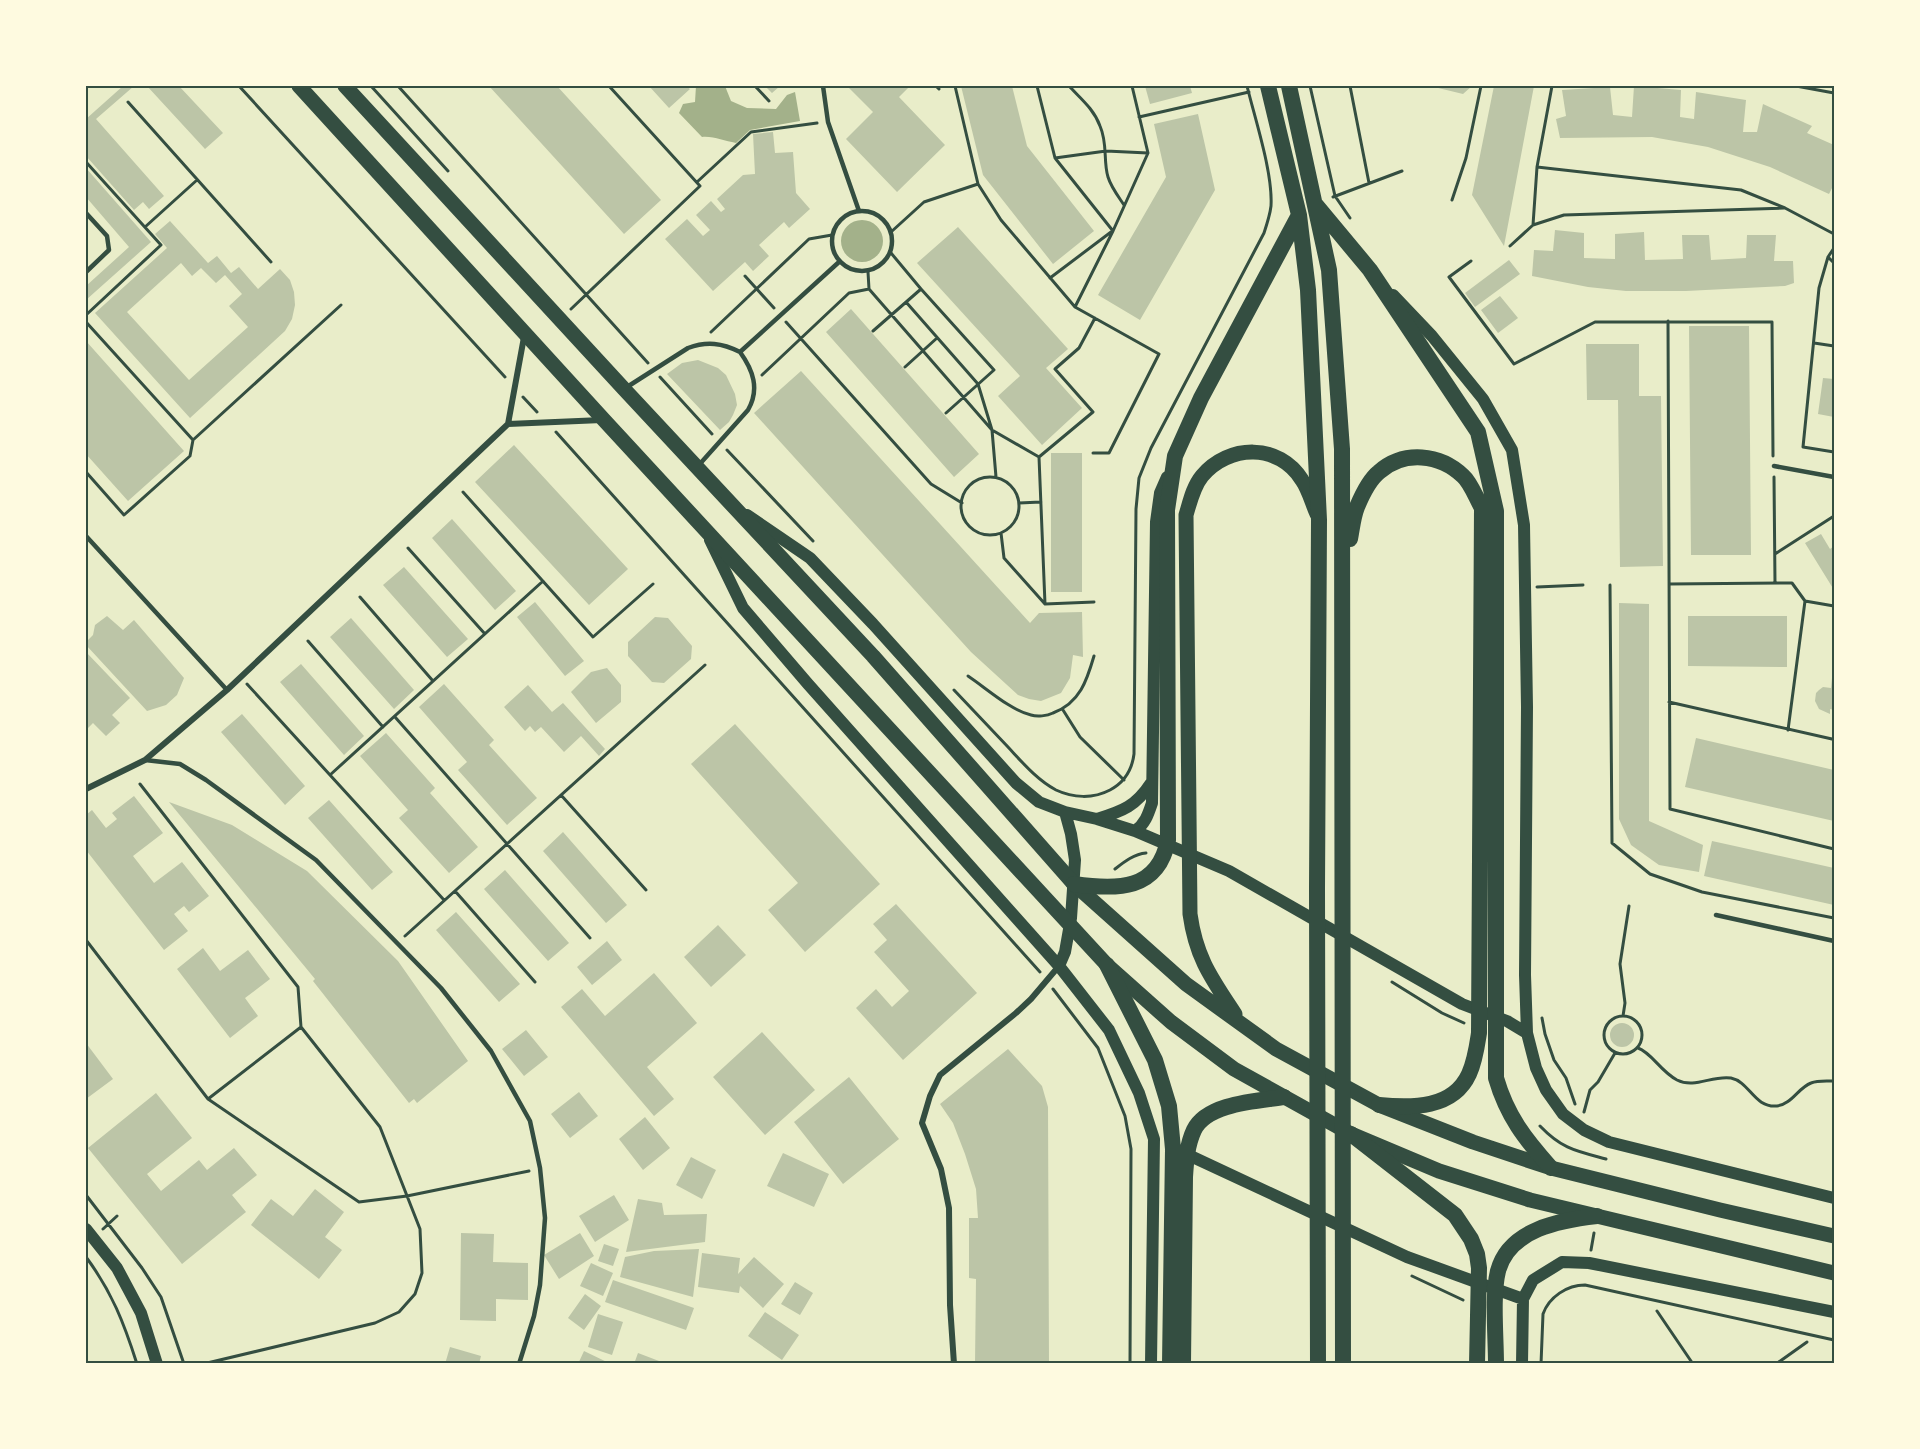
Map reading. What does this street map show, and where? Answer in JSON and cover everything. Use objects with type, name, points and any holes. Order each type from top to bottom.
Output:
[{"type":"highway","points":[[1268,86],[1299,215],[1308,290],[1319,520],[1318,1364]]},
{"type":"highway","points":[[1288,86],[1329,270],[1342,449],[1344,575],[1343,1364]]},
{"type":"highway","points":[[1314,203],[1370,270],[1478,432],[1496,511],[1496,1078],[1502,1100],[1515,1124],[1529,1144],[1551,1168]]},
{"type":"highway","points":[[1074,884],[1112,888],[1135,884],[1145,879],[1160,864],[1165,854],[1168,840],[1167,510],[1175,456],[1202,398],[1299,215]]},
{"type":"highway","points":[[1344,575],[1356,509],[1366,488],[1377,473],[1394,462],[1419,456],[1444,462],[1465,477],[1482,508],[1479,1033],[1468,1075],[1453,1094],[1430,1104],[1416,1107],[1379,1105]]},
{"type":"highway","points":[[1107,965],[1155,1060],[1169,1106],[1173,1149],[1179,1177],[1183,1364]]},
{"type":"highway","points":[[1170,1364],[1179,1177],[1194,1130],[1205,1117],[1220,1109],[1284,1097]]},
{"type":"highway","points":[[1351,1134],[1455,1215],[1465,1228],[1477,1254],[1479,1268],[1476,1323],[1477,1364]]},
{"type":"highway","points":[[1496,1364],[1496,1284],[1501,1263],[1514,1244],[1547,1226],[1566,1220],[1597,1216]]},
{"type":"main road","points":[[299,86],[1107,965],[1171,1022],[1234,1069],[1284,1097],[1351,1134],[1439,1171],[1530,1200],[1834,1273]]},
{"type":"main road","points":[[345,86],[873,656],[1074,884],[1186,984],[1276,1049],[1379,1105],[1473,1142],[1551,1168],[1834,1236]]},
{"type":"main road","points":[[1370,270],[1432,336],[1483,399],[1512,450],[1524,525],[1527,707],[1525,963],[1527,1033],[1536,1068],[1546,1090],[1563,1114],[1584,1130],[1609,1142],[1834,1198]]},
{"type":"main road","points":[[1241,1023],[1200,957],[1190,915],[1186,515],[1192,494],[1201,477],[1213,466],[1230,456],[1247,451],[1265,452],[1284,461],[1302,479],[1319,520]]},
{"type":"main road","points":[[1135,831],[1142,826],[1152,803],[1156,522],[1161,493],[1175,456]]},
{"type":"main road","points":[[732,505],[810,558],[873,624],[1016,783],[1040,802],[1065,812],[1135,831],[1228,871],[1462,1004],[1507,1021],[1527,1033]]},
{"type":"main road","points":[[704,528],[743,608],[1059,966],[1109,1030],[1139,1093],[1154,1138],[1151,1364]]},
{"type":"main road","points":[[1097,819],[1118,812],[1136,802],[1152,782]]},
{"type":"main road","points":[[1059,966],[1065,952],[1071,918],[1075,856],[1065,812]]},
{"type":"main road","points":[[1154,1138],[1407,1257],[1522,1299]]},
{"type":"main road","points":[[86,1229],[117,1268],[141,1313],[157,1364]]},
{"type":"main road","points":[[1522,1364],[1522,1299],[1533,1280],[1562,1263],[1589,1263],[1834,1312]]},
{"type":"street","points":[[86,789],[145,760],[227,690],[508,424],[525,333]]},
{"type":"street","points":[[508,424],[604,420]]},
{"type":"street","points":[[954,1364],[950,1305],[949,1208],[941,1168],[922,1124],[930,1096],[940,1075],[1016,1013],[1059,966]]},
{"type":"lane","points":[[823,86],[828,122],[859,211]]},
{"type":"lane","points":[[859,211],[879,216],[891,232],[893,242],[891,253],[878,268],[868,272],[858,272],[839,262],[831,245],[836,226],[850,213],[859,211]]},
{"type":"lane","points":[[86,213],[107,236],[109,250],[86,272]]},
{"type":"lane","points":[[740,352],[839,262]]},
{"type":"lane","points":[[624,389],[688,348],[699,344],[725,345],[740,352],[750,367],[754,382],[753,402],[697,467]]},
{"type":"lane","points":[[1774,466],[1834,477]]},
{"type":"lane","points":[[86,536],[227,690]]},
{"type":"lane","points":[[145,760],[180,764],[206,780],[316,860],[441,988],[491,1051],[530,1120],[540,1168],[545,1218],[540,1285],[534,1316],[519,1364]]},
{"type":"lane","points":[[1716,915],[1834,941]]},
{"type":"path","points":[[239,86],[547,422],[1047,981],[1098,1047],[1125,1116],[1131,1149],[1131,1364]]},
{"type":"path","points":[[398,86],[719,442],[814,542],[796,530]]},
{"type":"path","points":[[571,309],[700,186],[609,86]]},
{"type":"path","points":[[756,86],[769,101]]},
{"type":"path","points":[[955,86],[978,184],[1001,220],[1075,307],[1159,354],[1109,453],[1093,453]]},
{"type":"path","points":[[1038,86],[1055,158],[1113,231]]},
{"type":"path","points":[[1069,86],[1092,111],[1100,126],[1106,151],[1107,176],[1124,205]]},
{"type":"path","points":[[1075,307],[1148,153],[1132,86]]},
{"type":"path","points":[[954,690],[1028,767],[1056,790],[1070,795],[1095,796],[1116,787],[1130,771],[1134,754],[1136,509],[1139,478],[1151,448],[1264,233],[1269,218],[1271,190],[1247,86]]},
{"type":"path","points":[[1350,86],[1369,183]]},
{"type":"path","points":[[1452,200],[1466,158],[1481,86]]},
{"type":"path","points":[[1533,225],[1537,166],[1552,86]]},
{"type":"path","points":[[1796,86],[1834,93]]},
{"type":"path","points":[[1140,117],[1249,92]]},
{"type":"path","points":[[128,102],[271,262]]},
{"type":"path","points":[[696,182],[751,132],[828,122]]},
{"type":"path","points":[[1055,158],[1106,151],[1148,153]]},
{"type":"path","points":[[86,162],[161,246],[86,315]]},
{"type":"path","points":[[1537,166],[1741,190],[1785,207],[1834,234]]},
{"type":"path","points":[[1314,203],[1402,171]]},
{"type":"path","points":[[145,227],[197,179]]},
{"type":"path","points":[[891,232],[924,202],[978,184]]},
{"type":"path","points":[[1510,246],[1533,225],[1564,215],[1785,207]]},
{"type":"path","points":[[1050,278],[1113,231]]},
{"type":"path","points":[[699,344],[808,240],[832,235]]},
{"type":"path","points":[[1834,248],[1828,257],[1819,288],[1803,447],[1834,453]]},
{"type":"path","points":[[891,253],[994,370],[946,412]]},
{"type":"path","points":[[1828,257],[1834,263]]},
{"type":"path","points":[[1471,261],[1449,277],[1514,364],[1595,322],[1772,322],[1775,583]]},
{"type":"path","points":[[868,272],[868,289],[992,430],[1039,457]]},
{"type":"path","points":[[745,276],[931,484],[962,503]]},
{"type":"path","points":[[754,382],[849,293],[868,289]]},
{"type":"path","points":[[873,331],[921,289]]},
{"type":"path","points":[[906,302],[978,384],[992,430],[996,477]]},
{"type":"path","points":[[86,472],[124,515],[190,456],[193,440],[341,305]]},
{"type":"path","points":[[1039,457],[1093,412],[1055,369],[1079,348],[1095,318]]},
{"type":"path","points":[[1668,321],[1670,809],[1834,849]]},
{"type":"path","points":[[86,322],[193,440]]},
{"type":"path","points":[[905,367],[938,338]]},
{"type":"path","points":[[1814,343],[1834,346]]},
{"type":"path","points":[[1039,457],[1045,604]]},
{"type":"path","points":[[996,477],[1012,486],[1017,494],[1018,512],[1009,528],[1001,532],[983,534],[967,522],[963,513],[964,494],[978,479],[996,477]]},
{"type":"path","points":[[463,492],[593,637],[653,584]]},
{"type":"path","points":[[1019,503],[1041,502]]},
{"type":"path","points":[[1775,554],[1834,516]]},
{"type":"path","points":[[1001,532],[1004,558],[1045,604]]},
{"type":"path","points":[[408,548],[485,634]]},
{"type":"path","points":[[330,775],[543,581]]},
{"type":"path","points":[[1669,584],[1792,583],[1805,601],[1788,730]]},
{"type":"path","points":[[1537,587],[1583,585]]},
{"type":"path","points":[[1610,585],[1612,843],[1650,874],[1702,892],[1834,918]]},
{"type":"path","points":[[360,597],[433,681]]},
{"type":"path","points":[[1805,601],[1834,606]]},
{"type":"path","points":[[1045,604],[1094,602]]},
{"type":"path","points":[[308,640],[383,727]]},
{"type":"path","points":[[968,676],[1014,708],[1032,716],[1049,715],[1063,710],[1081,692],[1094,656]]},
{"type":"path","points":[[397,943],[705,665]]},
{"type":"path","points":[[241,677],[444,900]]},
{"type":"path","points":[[1670,702],[1832,739]]},
{"type":"path","points":[[1063,710],[1080,737],[1124,780]]},
{"type":"path","points":[[395,717],[590,938]]},
{"type":"path","points":[[140,784],[298,987],[301,1028],[380,1127],[420,1229],[422,1273],[415,1294],[399,1312],[375,1323],[203,1364]]},
{"type":"path","points":[[561,795],[646,890]]},
{"type":"path","points":[[455,891],[535,982]]},
{"type":"path","points":[[1623,1016],[1625,1003],[1620,964],[1629,906]]},
{"type":"path","points":[[86,940],[208,1099],[359,1202],[407,1196],[540,1168]]},
{"type":"path","points":[[1623,1016],[1639,1024],[1642,1036],[1638,1048],[1627,1054],[1615,1053],[1605,1044],[1604,1031],[1611,1020],[1623,1016]]},
{"type":"path","points":[[208,1099],[301,1028]]},
{"type":"path","points":[[1638,1048],[1644,1050],[1664,1072],[1676,1079],[1694,1084],[1731,1078],[1740,1081],[1758,1101],[1768,1105],[1784,1104],[1810,1083],[1834,1081]]},
{"type":"path","points":[[1584,1120],[1583,1110],[1590,1090],[1598,1082],[1615,1053]]},
{"type":"path","points":[[86,1195],[142,1268],[161,1298],[184,1364]]},
{"type":"path","points":[[86,1257],[99,1274],[123,1320],[137,1364]]},
{"type":"path","points":[[1412,1276],[1466,1301]]},
{"type":"path","points":[[1540,1364],[1545,1308],[1558,1294],[1577,1285],[1596,1287],[1834,1340]]},
{"type":"path","points":[[1658,1311],[1693,1364]]},
{"type":"path","points":[[1776,1364],[1807,1342]]},
{"type":"shaded area","points":[[696,86],[725,86],[731,101],[747,108],[776,109],[787,95],[795,92],[800,121],[750,130],[736,143],[702,137],[679,113],[683,104],[695,102]]},
{"type":"shaded area","points":[[862,220],[877,226],[883,241],[877,256],[862,262],[847,256],[841,241],[847,226]]},
{"type":"building","points":[[123,86],[134,86],[96,119],[164,196],[149,209],[143,202],[134,210],[86,156],[86,119]]},
{"type":"building","points":[[147,86],[179,86],[223,133],[205,149]]},
{"type":"building","points":[[489,86],[557,86],[661,200],[624,234]]},
{"type":"building","points":[[649,86],[686,86],[690,89],[669,108]]},
{"type":"building","points":[[765,86],[780,86],[772,93]]},
{"type":"building","points":[[847,86],[910,86],[899,97],[945,145],[897,192],[846,139],[873,112]]},
{"type":"building","points":[[961,86],[1012,86],[1027,146],[1094,231],[1053,264],[983,175]]},
{"type":"building","points":[[1145,86],[1190,86],[1192,93],[1150,104]]},
{"type":"building","points":[[1430,86],[1472,86],[1463,94]]},
{"type":"building","points":[[1494,86],[1534,86],[1504,246],[1472,195]]},
{"type":"building","points":[[1634,86],[1681,90],[1680,117],[1694,119],[1696,92],[1746,100],[1743,132],[1757,132],[1763,104],[1812,126],[1807,133],[1834,145],[1834,184],[1829,194],[1770,167],[1708,147],[1652,137],[1560,138],[1556,119],[1566,116],[1562,90],[1610,87],[1613,115],[1632,117]]},
{"type":"building","points":[[1198,114],[1215,190],[1140,320],[1098,295],[1166,177],[1154,124]]},
{"type":"building","points":[[773,132],[775,153],[793,152],[796,193],[810,209],[789,228],[784,222],[759,245],[769,256],[753,271],[745,262],[713,291],[665,239],[687,219],[703,236],[710,230],[696,215],[711,201],[721,212],[725,209],[717,199],[743,175],[755,174],[753,134]]},
{"type":"building","points":[[86,168],[151,242],[86,300],[86,286],[129,247],[86,197]]},
{"type":"building","points":[[170,221],[208,263],[217,256],[231,273],[239,267],[258,289],[280,269],[290,280],[294,292],[295,305],[292,319],[285,331],[190,418],[95,313],[167,248],[155,234]],"holes":[[[181,263],[192,276],[201,268],[216,283],[225,275],[242,294],[229,306],[248,327],[189,380],[127,312]]]},
{"type":"building","points":[[958,227],[1068,349],[1046,368],[1082,408],[1042,445],[998,396],[1020,376],[917,263]]},
{"type":"building","points":[[1555,230],[1584,233],[1584,258],[1615,259],[1615,234],[1644,232],[1645,260],[1683,259],[1682,235],[1709,235],[1711,260],[1746,258],[1747,235],[1776,235],[1774,261],[1793,261],[1794,283],[1785,286],[1686,291],[1626,291],[1588,287],[1532,276],[1534,250],[1553,251]]},
{"type":"building","points":[[1509,260],[1520,274],[1475,307],[1465,293]]},
{"type":"building","points":[[1500,296],[1518,318],[1498,333],[1481,310]]},
{"type":"building","points":[[851,309],[979,454],[954,477],[826,332]]},
{"type":"building","points":[[1689,326],[1749,326],[1751,555],[1691,555]]},
{"type":"building","points":[[86,341],[184,451],[128,501],[86,454]]},
{"type":"building","points":[[1586,344],[1639,344],[1639,396],[1661,396],[1663,566],[1620,567],[1618,400],[1587,400]]},
{"type":"building","points":[[698,360],[718,368],[726,375],[735,394],[737,405],[733,415],[720,430],[667,374],[682,363]]},
{"type":"building","points":[[801,371],[1030,623],[1039,613],[1082,612],[1083,657],[1073,655],[1070,678],[1061,693],[1041,701],[1018,695],[971,652],[754,413]]},
{"type":"building","points":[[1823,378],[1834,379],[1834,417],[1818,414]]},
{"type":"building","points":[[514,445],[628,569],[589,605],[475,482]]},
{"type":"building","points":[[1051,453],[1082,453],[1082,592],[1051,592]]},
{"type":"building","points":[[452,519],[516,591],[495,610],[432,538]]},
{"type":"building","points":[[1821,534],[1830,549],[1834,546],[1834,590],[1805,543]]},
{"type":"building","points":[[404,567],[468,639],[447,657],[383,585]]},
{"type":"building","points":[[535,602],[584,661],[565,676],[517,617]]},
{"type":"building","points":[[1619,603],[1649,604],[1649,821],[1703,845],[1699,872],[1659,865],[1631,845],[1619,819]]},
{"type":"building","points":[[107,616],[123,630],[134,620],[184,678],[177,695],[166,705],[147,711],[86,645],[93,635],[95,625]]},
{"type":"building","points":[[1688,616],[1787,616],[1787,667],[1688,666]]},
{"type":"building","points":[[655,617],[668,618],[692,646],[691,659],[664,683],[652,682],[628,656],[628,642]]},
{"type":"building","points":[[351,618],[414,690],[394,709],[330,637]]},
{"type":"building","points":[[86,652],[130,698],[112,715],[120,723],[106,736],[93,723],[86,730]]},
{"type":"building","points":[[301,664],[364,736],[344,755],[280,682]]},
{"type":"building","points":[[607,668],[621,685],[621,702],[596,723],[571,692],[591,672]]},
{"type":"building","points":[[1833,668],[1834,710],[1830,709],[1830,714],[1819,709],[1815,701],[1819,690],[1823,687],[1831,688]]},
{"type":"building","points":[[444,684],[494,740],[489,745],[537,798],[507,825],[458,770],[467,762],[419,707]]},
{"type":"building","points":[[528,685],[552,712],[563,703],[605,749],[599,756],[581,736],[564,752],[541,727],[535,732],[530,726],[525,731],[504,707]]},
{"type":"building","points":[[242,714],[305,786],[285,805],[221,732]]},
{"type":"building","points":[[735,724],[880,884],[805,952],[768,910],[798,883],[691,764]]},
{"type":"building","points":[[386,733],[435,788],[430,793],[478,847],[449,873],[399,818],[408,810],[360,756]]},
{"type":"building","points":[[1696,738],[1834,770],[1834,821],[1685,787]]},
{"type":"building","points":[[134,796],[163,833],[133,856],[154,883],[182,862],[209,896],[189,912],[184,906],[174,914],[188,931],[164,950],[86,850],[86,815],[92,810],[106,828],[117,819],[112,813]]},
{"type":"building","points":[[329,800],[393,872],[372,890],[308,818]]},
{"type":"building","points":[[169,802],[232,825],[307,871],[398,961],[468,1061],[417,1103],[414,1099],[409,1103],[313,981],[315,979]]},
{"type":"building","points":[[563,832],[627,905],[606,923],[543,851]]},
{"type":"building","points":[[1712,841],[1834,868],[1834,905],[1704,876]]},
{"type":"building","points":[[505,870],[569,943],[548,961],[484,889]]},
{"type":"building","points":[[896,904],[977,993],[903,1060],[856,1008],[876,989],[892,1007],[909,991],[874,952],[887,940],[873,924]]},
{"type":"building","points":[[456,912],[520,984],[499,1002],[436,930]]},
{"type":"building","points":[[718,925],[746,955],[711,987],[684,957]]},
{"type":"building","points":[[607,941],[622,960],[592,985],[577,967]]},
{"type":"building","points":[[203,948],[220,971],[248,950],[270,979],[245,998],[258,1016],[230,1038],[177,969]]},
{"type":"building","points":[[654,973],[697,1023],[647,1067],[674,1099],[654,1116],[561,1007],[582,989],[605,1016]]},
{"type":"building","points":[[1622,1023],[1630,1027],[1634,1035],[1630,1043],[1622,1047],[1614,1043],[1610,1035],[1614,1027]]},
{"type":"building","points":[[526,1030],[548,1057],[524,1076],[502,1049]]},
{"type":"building","points":[[762,1032],[815,1090],[765,1135],[713,1077]]},
{"type":"building","points":[[86,1043],[113,1079],[86,1099]]},
{"type":"building","points":[[1008,1049],[1042,1086],[1048,1107],[1049,1364],[975,1364],[976,1279],[969,1278],[969,1218],[978,1218],[976,1189],[953,1123],[940,1104]]},
{"type":"building","points":[[849,1077],[899,1139],[843,1184],[794,1122]]},
{"type":"building","points":[[579,1092],[598,1116],[570,1138],[551,1114]]},
{"type":"building","points":[[156,1093],[192,1138],[147,1174],[161,1191],[199,1160],[207,1170],[234,1148],[257,1175],[232,1195],[246,1212],[182,1264],[88,1148]]},
{"type":"building","points":[[645,1117],[670,1148],[643,1170],[619,1139]]},
{"type":"building","points":[[783,1153],[829,1174],[814,1207],[767,1186]]},
{"type":"building","points":[[691,1157],[716,1170],[702,1199],[676,1185]]},
{"type":"building","points":[[315,1189],[344,1212],[325,1237],[342,1250],[319,1279],[251,1225],[271,1199],[293,1216]]},
{"type":"building","points":[[614,1195],[629,1220],[595,1242],[579,1216]]},
{"type":"building","points":[[638,1199],[662,1203],[664,1215],[707,1214],[705,1242],[626,1252]]},
{"type":"building","points":[[461,1233],[494,1234],[493,1262],[528,1263],[528,1300],[496,1299],[496,1321],[460,1320]]},
{"type":"building","points":[[580,1233],[594,1256],[559,1279],[544,1255]]},
{"type":"building","points":[[604,1244],[619,1249],[613,1266],[598,1261]]},
{"type":"building","points":[[699,1249],[693,1297],[620,1277],[625,1257],[654,1251]]},
{"type":"building","points":[[702,1253],[740,1258],[738,1274],[754,1257],[784,1284],[763,1308],[740,1286],[739,1293],[698,1287]]},
{"type":"building","points":[[591,1263],[613,1273],[603,1296],[580,1286]]},
{"type":"building","points":[[613,1280],[694,1308],[686,1330],[605,1302]]},
{"type":"building","points":[[795,1282],[813,1293],[800,1315],[781,1304]]},
{"type":"building","points":[[585,1294],[601,1306],[584,1330],[568,1318]]},
{"type":"building","points":[[765,1312],[799,1335],[782,1360],[748,1336]]},
{"type":"building","points":[[598,1314],[623,1322],[612,1355],[588,1347]]},
{"type":"building","points":[[450,1347],[481,1356],[479,1364],[445,1364]]},
{"type":"building","points":[[584,1351],[611,1364],[578,1364]]},
{"type":"building","points":[[638,1353],[659,1361],[658,1364],[634,1364]]}]
